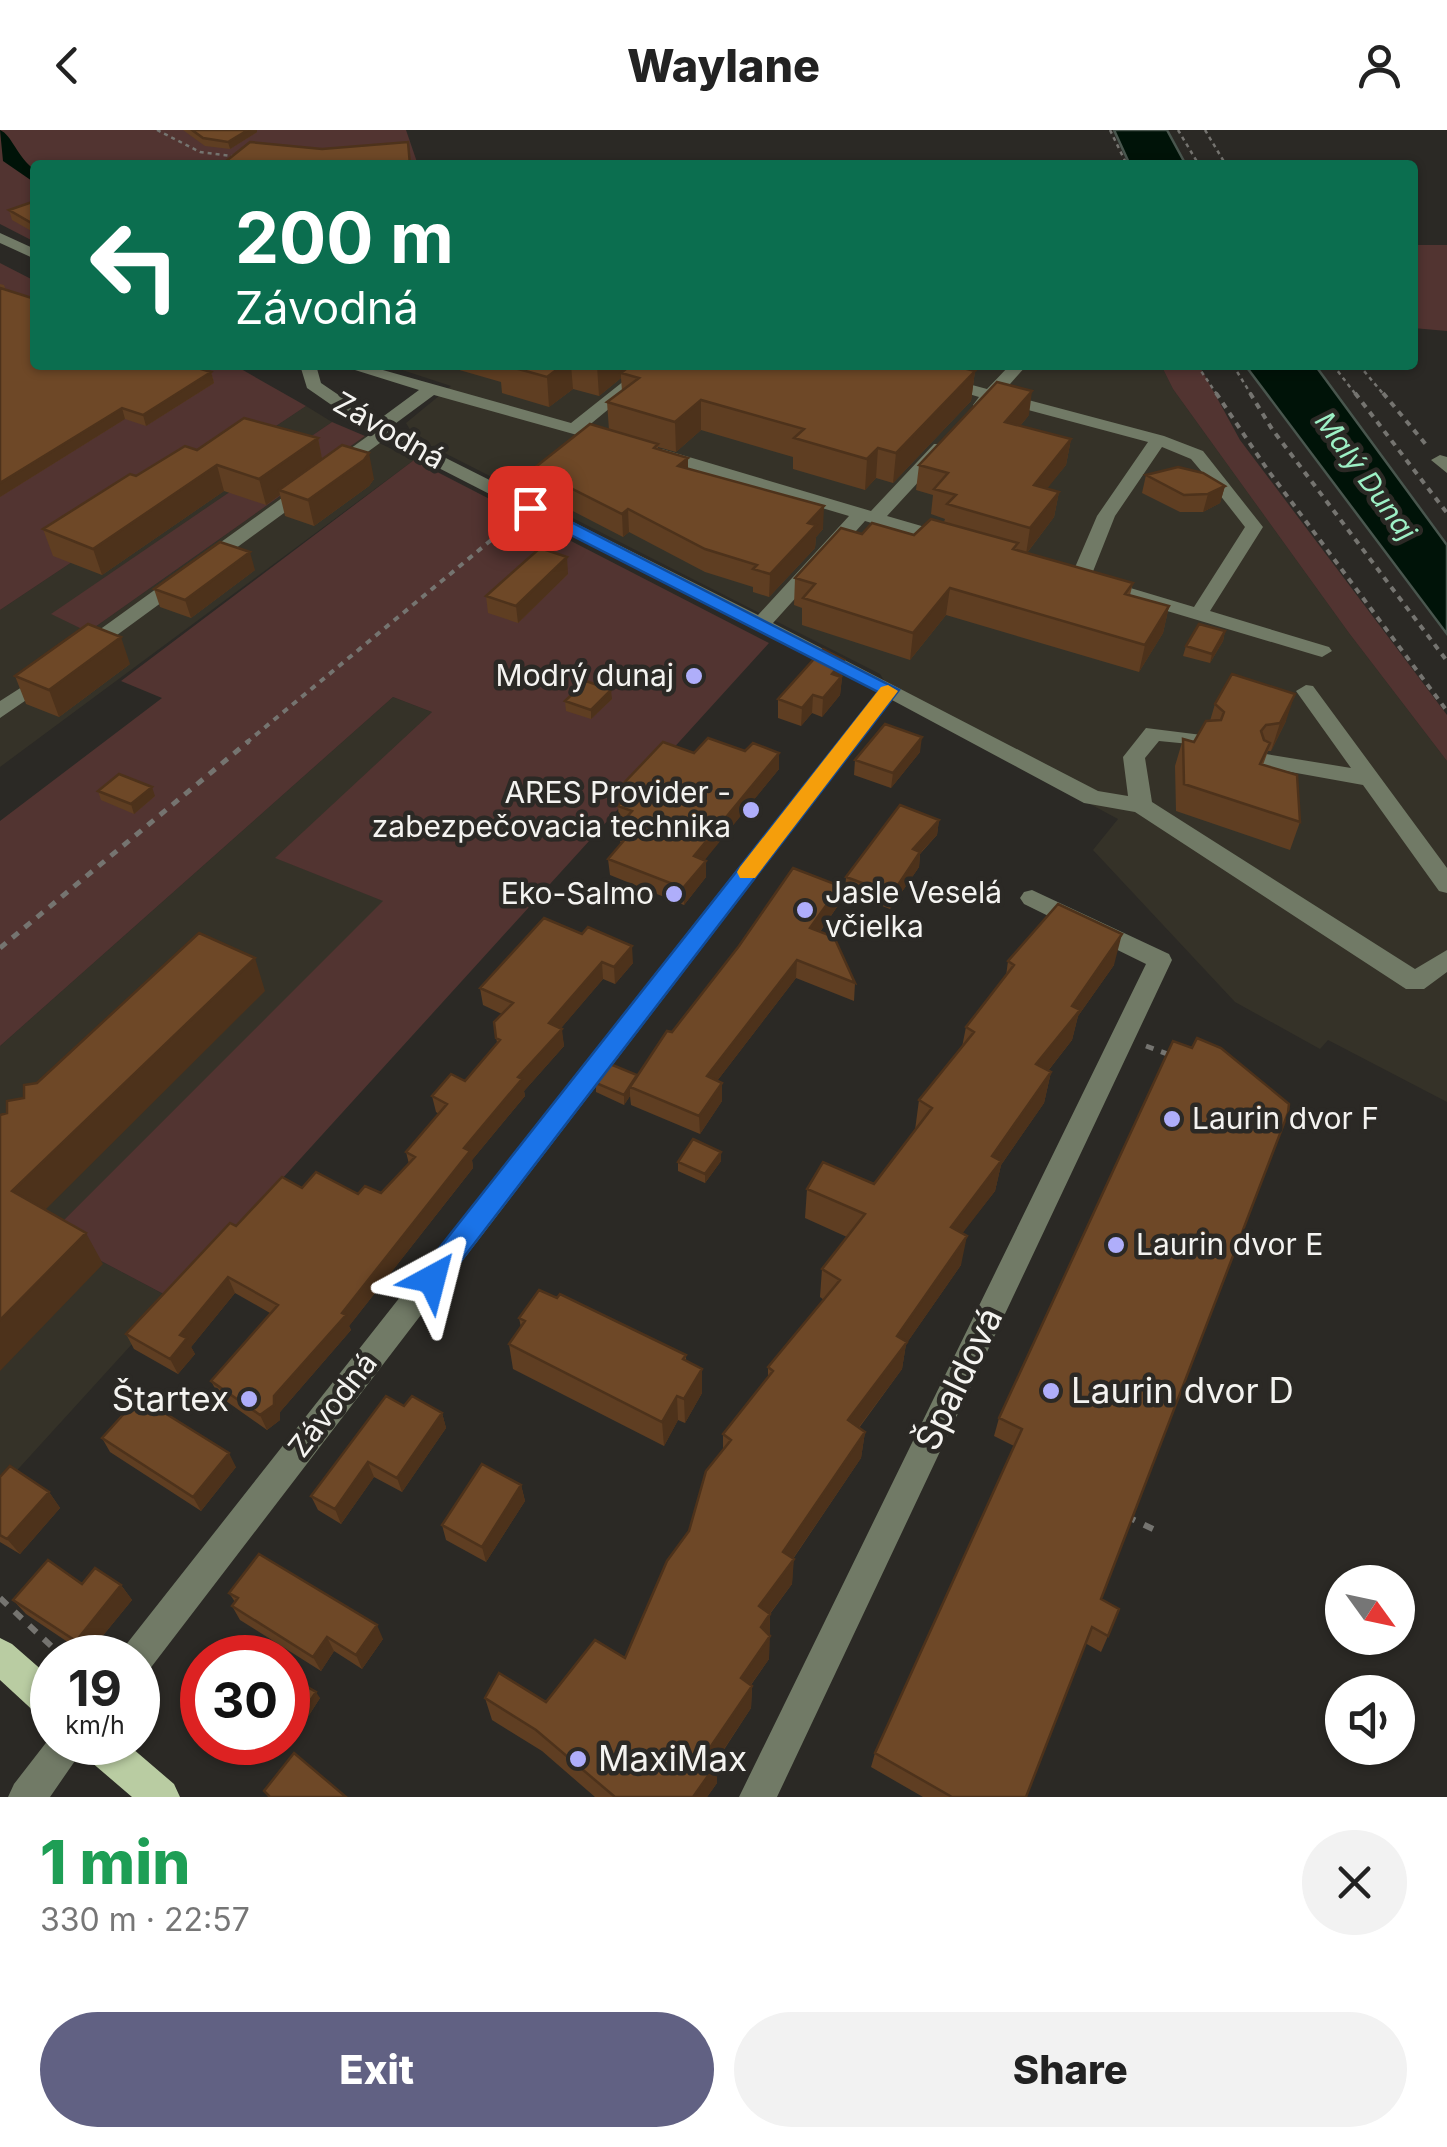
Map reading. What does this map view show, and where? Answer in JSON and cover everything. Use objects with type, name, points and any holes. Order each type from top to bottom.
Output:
[{"type":"main road","points":[[0,1656],[30,1683]]},
{"type":"main road","points":[[123,1765],[161,1797]]},
{"type":"street","points":[[0,237],[30,252]]},
{"type":"street","name":"Závodná","points":[[155,1635],[889,690],[380,431],[313,385],[309,370]]},
{"type":"street","points":[[366,370],[968,546]]},
{"type":"street","points":[[574,428],[648,370]]},
{"type":"street","points":[[898,370],[1158,440],[1197,455],[1254,527],[1199,614]]},
{"type":"street","points":[[760,625],[1014,370]]},
{"type":"street","points":[[0,712],[433,388]]},
{"type":"street","points":[[1158,440],[1153,474],[1106,516],[1070,576],[1322,651]]},
{"type":"street","points":[[1153,474],[1200,476],[1222,486]]},
{"type":"street","points":[[889,690],[1092,798],[1141,806],[1415,982],[1447,959]]},
{"type":"street","points":[[1306,690],[1447,885]]},
{"type":"street","points":[[1141,806],[1134,757],[1154,733],[1202,740]]},
{"type":"street","points":[[1266,761],[1370,779]]},
{"type":"street","name":"Špaldová","points":[[758,1797],[1160,960],[1032,898]]},
{"type":"street","points":[[26,1797],[52,1765]]},
{"type":"path","points":[[158,130],[200,152],[252,159]]},
{"type":"path","points":[[1110,130],[1124,160]]},
{"type":"path","points":[[1178,130],[1197,160]]},
{"type":"path","points":[[1206,130],[1223,160]]},
{"type":"path","points":[[1201,370],[1267,469],[1447,711]]},
{"type":"path","points":[[1236,370],[1302,470],[1447,662]]},
{"type":"path","points":[[1338,370],[1447,512]]},
{"type":"path","points":[[1364,370],[1444,464]]},
{"type":"path","points":[[0,948],[530,508]]},
{"type":"path","points":[[1142,1044],[1177,1058]]},
{"type":"path","points":[[1120,1513],[1153,1529]]},
{"type":"path","points":[[0,1598],[39,1635]]},
{"type":"shaded area","points":[[0,130],[406,130],[416,160],[30,160],[30,239],[0,224]]},
{"type":"shaded area","points":[[1418,245],[1447,245],[1447,331],[1418,328]]},
{"type":"shaded area","points":[[0,263],[30,278],[30,370],[243,370],[306,406],[0,610]]},
{"type":"shaded area","points":[[402,370],[1164,370],[1173,389],[1349,633],[1447,761],[1447,1102],[1328,1040],[1320,1049],[1235,1002],[1093,850],[1118,819],[896,700],[880,674],[415,438],[406,423],[451,386]]},
{"type":"shaded area","points":[[1164,370],[1202,370],[1240,440],[1447,715],[1447,761],[1349,633],[1173,389]]},
{"type":"shaded area","points":[[306,406],[332,422],[52,614],[88,632],[365,436],[414,460],[0,767],[0,610]]},
{"type":"shaded area","points":[[332,422],[365,436],[88,632],[51,614]]},
{"type":"shaded area","points":[[414,460],[769,643],[173,1299],[50,1234],[383,901],[275,858],[432,712],[393,697],[0,1046],[0,821],[162,698],[121,681]]},
{"type":"shaded area","points":[[393,697],[432,712],[276,858],[384,901],[50,1234],[173,1299],[0,1489],[0,1046]]},
{"type":"water","points":[[1114,130],[1167,130],[1183,160],[1128,160]]},
{"type":"water","name":"Malý Dunaj","points":[[1249,370],[1319,370],[1447,545],[1447,634]]},
{"type":"building","points":[[192,130],[248,130],[228,142],[203,138]]},
{"type":"building","points":[[250,142],[322,149],[408,142],[410,160],[228,160]]},
{"type":"building","points":[[30,203],[30,222],[9,210]]},
{"type":"building","points":[[0,288],[30,297],[30,370],[211,372],[143,415],[122,408],[0,483]]},
{"type":"building","points":[[522,370],[556,370],[547,377]]},
{"type":"building","points":[[975,371],[896,453],[878,448],[867,459],[794,438],[804,429],[701,400],[675,422],[607,402],[639,378],[621,373]]},
{"type":"building","points":[[997,382],[1032,391],[1005,422],[1071,439],[1034,485],[1059,492],[1030,528],[947,504],[956,495],[934,489],[948,473],[919,465]]},
{"type":"building","points":[[244,418],[318,438],[259,479],[217,465],[93,549],[43,529],[130,474],[136,476],[185,446],[197,450]]},
{"type":"building","points":[[590,424],[658,444],[654,448],[688,458],[678,466],[824,506],[808,523],[816,525],[770,574],[753,569],[757,565],[705,549],[628,509],[622,514],[533,469]]},
{"type":"building","points":[[342,445],[369,453],[308,500],[279,490]]},
{"type":"building","points":[[1178,467],[1203,473],[1225,486],[1208,494],[1184,495],[1146,475]]},
{"type":"building","points":[[931,519],[1018,543],[1013,549],[1133,583],[1125,594],[1169,606],[1145,645],[950,588],[913,633],[803,598],[815,584],[795,578],[841,528],[862,534],[872,523],[914,535]]},
{"type":"building","points":[[220,542],[250,552],[185,600],[154,589]]},
{"type":"building","points":[[540,548],[567,557],[516,606],[486,596]]},
{"type":"building","points":[[88,624],[121,637],[49,690],[15,676]]},
{"type":"building","points":[[1199,624],[1225,631],[1212,654],[1186,646]]},
{"type":"building","points":[[823,649],[844,660],[832,674],[841,677],[823,698],[813,695],[802,708],[778,699]]},
{"type":"building","points":[[1232,674],[1295,694],[1280,723],[1266,725],[1261,731],[1270,743],[1260,764],[1297,775],[1300,822],[1184,784],[1183,739],[1194,742],[1206,721],[1221,720],[1224,712],[1215,704]]},
{"type":"building","points":[[586,681],[611,690],[591,710],[565,701]]},
{"type":"building","points":[[885,724],[922,737],[893,773],[855,760]]},
{"type":"building","points":[[708,738],[745,751],[753,743],[779,753],[694,856],[706,861],[683,888],[608,859],[632,831],[619,826],[632,811],[618,806],[634,788],[623,784],[663,742],[694,753]]},
{"type":"building","points":[[119,774],[152,787],[131,804],[98,791]]},
{"type":"building","points":[[900,805],[939,820],[913,849],[920,852],[892,894],[846,877]]},
{"type":"building","points":[[793,868],[840,886],[810,928],[834,937],[855,983],[797,960],[707,1076],[722,1083],[699,1116],[630,1087],[667,1031],[672,1032],[739,946]]},
{"type":"building","points":[[1058,904],[1122,934],[1072,1006],[1080,1010],[1036,1064],[1051,1072],[992,1156],[1001,1161],[951,1227],[967,1236],[897,1336],[907,1342],[848,1420],[865,1432],[783,1552],[794,1559],[759,1606],[770,1614],[761,1627],[770,1636],[741,1678],[752,1686],[705,1755],[717,1763],[693,1797],[615,1797],[536,1730],[485,1698],[499,1673],[546,1702],[595,1640],[625,1658],[667,1561],[689,1531],[706,1471],[731,1440],[723,1434],[773,1371],[768,1367],[840,1280],[822,1269],[865,1214],[807,1189],[823,1162],[874,1184],[932,1108],[919,1100],[974,1032],[966,1027],[1014,965],[1008,961]]},
{"type":"building","points":[[544,918],[582,934],[588,927],[632,946],[614,967],[602,962],[549,1023],[562,1029],[518,1077],[522,1079],[464,1148],[470,1151],[342,1313],[346,1315],[274,1396],[274,1405],[260,1415],[211,1381],[278,1305],[228,1277],[180,1335],[187,1338],[170,1359],[126,1334],[230,1223],[236,1226],[282,1177],[302,1188],[316,1172],[358,1194],[365,1186],[381,1193],[415,1157],[406,1152],[447,1104],[432,1096],[451,1074],[465,1081],[500,1040],[496,1038],[494,1022],[513,1003],[480,988]]},
{"type":"building","points":[[199,933],[255,958],[12,1191],[86,1233],[0,1320],[0,1115],[7,1113],[7,1101],[24,1098],[24,1085],[37,1083]]},
{"type":"building","points":[[1197,1038],[1221,1048],[1289,1104],[1288,1113],[1101,1599],[1119,1609],[1108,1636],[1092,1627],[1026,1797],[952,1797],[875,1753],[1022,1429],[999,1418],[1173,1041],[1192,1048]]},
{"type":"building","points":[[610,1064],[637,1075],[624,1095],[596,1083]]},
{"type":"building","points":[[693,1139],[721,1152],[705,1174],[678,1162]]},
{"type":"building","points":[[539,1290],[557,1298],[560,1294],[686,1355],[683,1359],[702,1369],[684,1399],[677,1396],[662,1422],[509,1344],[525,1321],[519,1318]]},
{"type":"building","points":[[386,1396],[404,1406],[412,1396],[442,1413],[397,1478],[368,1462],[335,1509],[311,1496]]},
{"type":"building","points":[[139,1397],[229,1453],[193,1497],[102,1438]]},
{"type":"building","points":[[482,1464],[521,1485],[482,1547],[442,1525]]},
{"type":"building","points":[[10,1466],[49,1492],[7,1539],[0,1535],[0,1477]]},
{"type":"building","points":[[259,1554],[377,1625],[356,1655],[327,1637],[313,1657],[310,1635],[278,1635],[232,1606],[238,1598],[229,1593]]},
{"type":"building","points":[[48,1560],[82,1584],[95,1568],[121,1585],[81,1635],[67,1635],[13,1600]]},
{"type":"building","points":[[285,1765],[308,1765],[346,1797],[270,1797],[264,1791]]},
{"type":"waterway","points":[[0,135],[11,161],[30,174]]},
{"type":"slow traffic","points":[[747,872],[888,691]]},
{"type":"place","name":"Modrý dunaj","points":[[694,676]]},
{"type":"place","name":"ARES Provider - zabezpečovacia technika","points":[[751,810]]},
{"type":"place","name":"Eko-Salmo","points":[[674,894]]},
{"type":"place","name":"Jasle Veselá včielka","points":[[805,910]]},
{"type":"place","name":"Laurin dvor F","points":[[1172,1119]]},
{"type":"place","name":"Laurin dvor E","points":[[1116,1245]]},
{"type":"place","name":"Laurin dvor D","points":[[1051,1391]]},
{"type":"place","name":"Štartex","points":[[249,1399]]},
{"type":"place","name":"MaxiMax","points":[[578,1759]]},
{"type":"route","points":[[432,1279],[889,690],[530,508]]}]
